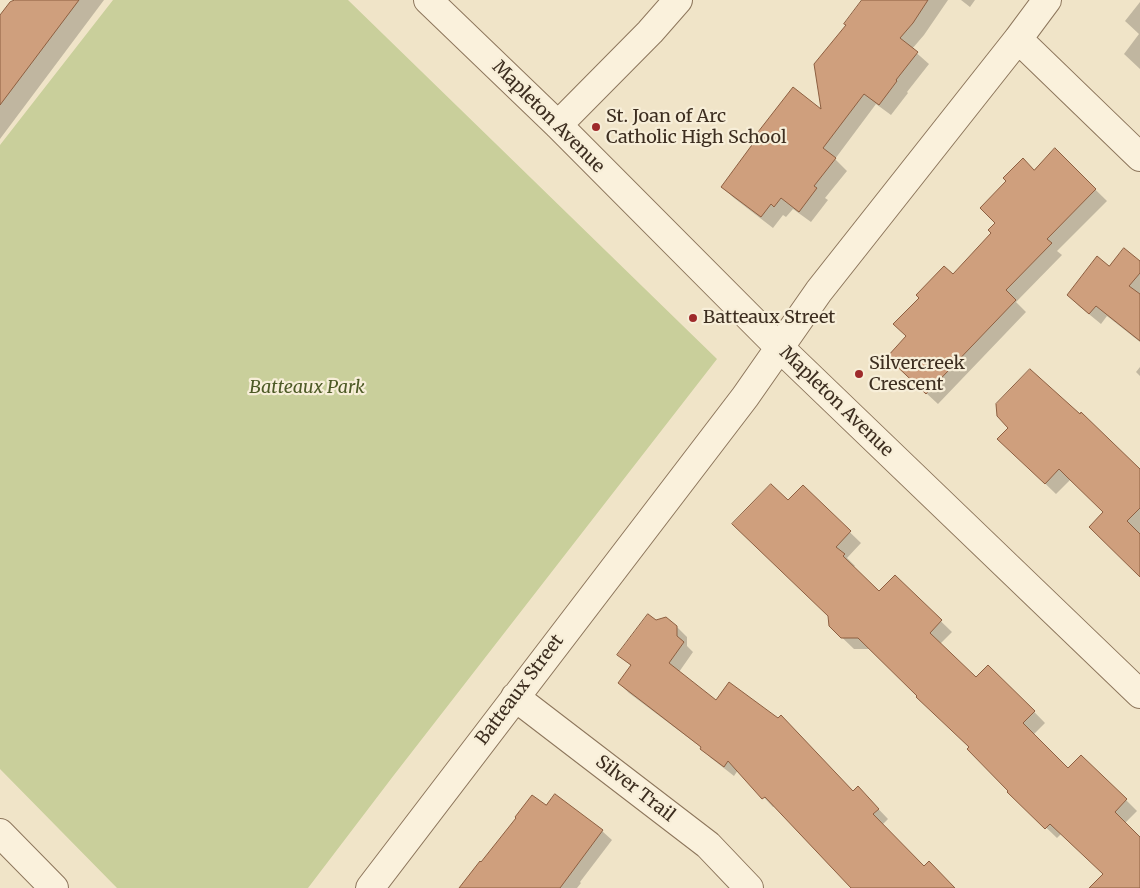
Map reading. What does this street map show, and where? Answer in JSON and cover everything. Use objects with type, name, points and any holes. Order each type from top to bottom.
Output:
[{"type":"street","name":"Mapleton Avenue","points":[[428,0],[558,125],[779,348],[1140,694]]},
{"type":"street","points":[[558,125],[650,32],[678,0]]},
{"type":"street","points":[[779,348],[825,284],[1047,0]]},
{"type":"street","points":[[1018,39],[1140,157]]},
{"type":"street","name":"Batteaux Street","points":[[370,888],[745,397],[779,348]]},
{"type":"street","name":"Silver Trail","points":[[515,697],[708,845],[749,888]]},
{"type":"street","points":[[0,833],[54,888]]},
{"type":"green space","name":"Batteaux Park","points":[[113,0],[348,0],[717,359],[308,888],[117,888],[0,769],[0,145]]},
{"type":"building","points":[[15,0],[79,0],[0,105],[0,15],[10,2]]},
{"type":"building","points":[[862,0],[928,0],[913,23],[900,38],[918,52],[879,105],[864,94],[823,148],[836,158],[814,186],[817,188],[799,212],[781,198],[774,207],[771,204],[761,217],[721,187],[760,134],[758,132],[793,87],[821,109],[814,64],[846,25],[844,24]]},
{"type":"building","points":[[1055,148],[1096,189],[1047,239],[1052,243],[1006,290],[1016,300],[926,394],[887,357],[906,336],[893,324],[919,298],[916,295],[944,266],[953,274],[991,233],[988,230],[995,223],[980,208],[1006,181],[1003,178],[1023,158],[1034,170]]},
{"type":"building","points":[[1124,248],[1140,261],[1140,273],[1129,286],[1140,294],[1140,341],[1096,306],[1089,314],[1067,295],[1097,256],[1109,266]]},
{"type":"building","points":[[1030,369],[1080,414],[1081,412],[1140,469],[1140,508],[1127,521],[1140,534],[1140,577],[1089,527],[1103,512],[1059,469],[1045,484],[997,439],[1008,428],[997,416],[996,404]]},
{"type":"building","points":[[771,484],[788,500],[803,485],[851,531],[836,547],[845,554],[843,556],[879,591],[895,575],[942,620],[930,633],[976,677],[988,665],[1035,711],[1023,723],[1068,768],[1081,755],[1127,799],[1115,812],[1140,837],[1140,888],[1089,888],[1103,874],[1050,824],[1045,829],[967,749],[969,747],[858,638],[841,638],[829,626],[828,616],[732,524]]},
{"type":"building","points":[[648,614],[656,620],[666,617],[677,626],[677,636],[684,642],[669,663],[716,700],[729,682],[778,718],[781,715],[853,791],[858,786],[879,809],[873,814],[924,866],[929,861],[955,888],[851,888],[765,797],[762,799],[728,761],[724,767],[618,683],[631,665],[617,655]]},
{"type":"building","points":[[555,794],[603,830],[560,888],[459,888],[516,818],[532,795],[546,805]]},
{"type":"place","name":"St. Joan of Arc Catholic High School","points":[[596,127]]},
{"type":"place","name":"Batteaux Street","points":[[693,318]]},
{"type":"place","name":"Silvercreek Crescent","points":[[859,374]]}]
